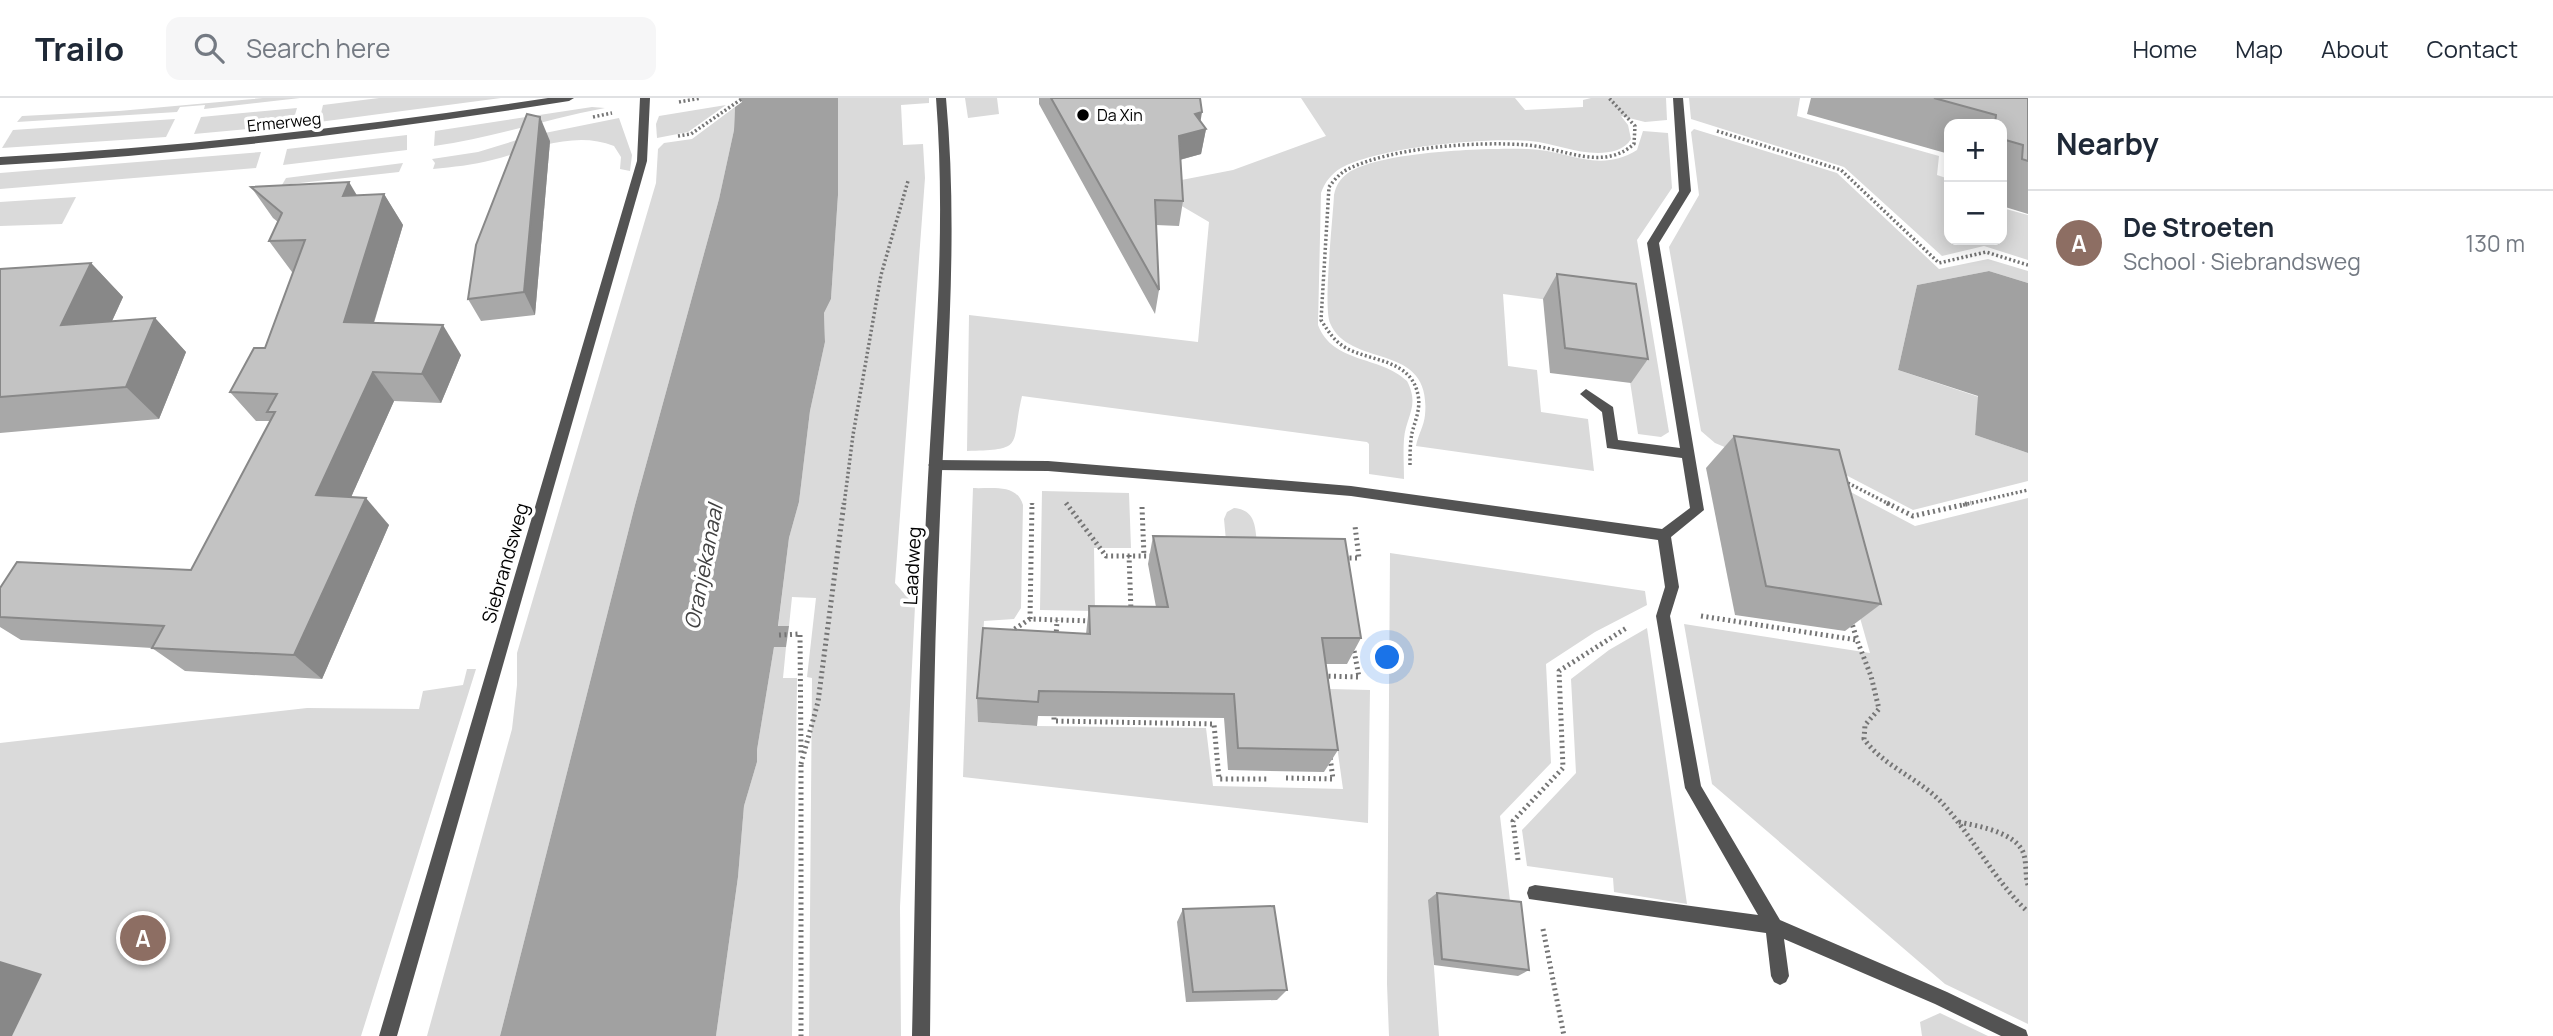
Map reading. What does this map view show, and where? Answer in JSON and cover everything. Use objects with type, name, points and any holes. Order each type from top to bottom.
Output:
[{"type":"street","name":"Ermerweg","points":[[0,161],[277,139],[454,117],[569,98]]},
{"type":"street","name":"Siebrandsweg","points":[[388,1036],[642,161],[645,98]]},
{"type":"street","name":"Laadweg","points":[[921,1036],[929,606],[946,263],[947,148],[941,98]]},
{"type":"street","points":[[935,465],[1048,466],[1351,492],[1664,535],[1697,510],[1653,243],[1685,191],[1678,98]]},
{"type":"street","points":[[1586,394],[1608,410],[1612,444],[1689,454]]},
{"type":"street","points":[[1664,535],[1672,587],[1662,615],[1693,788],[1774,926],[1780,976]]},
{"type":"street","points":[[1535,893],[1774,926],[1941,998],[2020,1036]]},
{"type":"path","points":[[691,134],[743,98]]},
{"type":"path","points":[[1409,498],[1410,444],[1419,406],[1413,379],[1407,372],[1380,358],[1338,345],[1321,320],[1329,187],[1346,170],[1377,158],[1406,153],[1524,145],[1585,157],[1621,154],[1634,144],[1634,126],[1608,98]]},
{"type":"path","points":[[1679,120],[1841,170],[1939,263],[1986,252],[2028,265]]},
{"type":"path","points":[[801,764],[818,702],[853,436],[881,275],[910,172]]},
{"type":"path","points":[[1048,466],[1050,482],[1106,556],[1158,556]]},
{"type":"path","points":[[1835,476],[1913,516],[2028,490]]},
{"type":"path","points":[[1030,619],[1032,481],[1050,482]]},
{"type":"path","points":[[1338,558],[1359,558],[1351,492]]},
{"type":"path","points":[[1142,496],[1144,556]]},
{"type":"path","points":[[1129,555],[1132,622]]},
{"type":"path","points":[[1850,614],[1857,640]]},
{"type":"path","points":[[1007,644],[1008,634],[1030,619],[1094,621]]},
{"type":"path","points":[[1056,645],[1057,620]]},
{"type":"path","points":[[779,635],[800,634],[801,1036]]},
{"type":"path","points":[[1318,676],[1359,677],[1352,638]]},
{"type":"path","points":[[1055,708],[1054,721],[1214,724],[1219,779],[1267,779]]},
{"type":"path","points":[[1286,778],[1333,779],[1329,753]]},
{"type":"path","points":[[1959,822],[1990,830],[2017,844],[2023,851],[2024,874],[2028,885]]},
{"type":"shaded area","points":[[263,98],[300,98],[204,109],[205,105],[180,107],[177,112],[17,122],[22,116],[119,111]]},
{"type":"shaded area","points":[[379,98],[501,98],[319,122],[323,105]]},
{"type":"shaded area","points":[[838,98],[929,98],[929,103],[901,105],[903,145],[923,144],[925,178],[895,583],[915,606],[900,907],[901,1036],[809,1036],[812,678],[807,677],[816,598],[792,597],[789,626],[778,627],[789,538],[799,502],[810,411],[825,342],[824,313],[831,299],[838,195]]},
{"type":"shaded area","points":[[965,98],[997,98],[999,114],[968,118]]},
{"type":"shaded area","points":[[1301,98],[1515,98],[1525,110],[1583,107],[1583,100],[1591,98],[1666,98],[1667,120],[1645,122],[1621,116],[1628,125],[1631,139],[1621,148],[1607,152],[1581,151],[1511,140],[1433,145],[1380,154],[1358,161],[1341,168],[1324,185],[1321,193],[1318,325],[1334,347],[1396,373],[1407,381],[1412,404],[1404,439],[1404,479],[1369,474],[1367,442],[1022,396],[1015,435],[1008,446],[967,451],[969,315],[1198,342],[1209,222],[1180,205],[1135,189],[1233,170],[1326,136]]},
{"type":"shaded area","points":[[1689,98],[1800,98],[1797,116],[1939,156],[1937,175],[1944,177],[1944,245],[2007,245],[2007,209],[2028,215],[2028,260],[1984,246],[1942,256],[1844,167],[1691,119]]},
{"type":"shaded area","points":[[726,105],[688,132],[657,138],[656,124],[659,116]]},
{"type":"shaded area","points":[[592,107],[605,108],[434,146],[435,131]]},
{"type":"shaded area","points":[[735,107],[734,130],[719,199],[635,505],[500,1036],[427,1036],[512,729],[517,685],[517,653],[656,183],[658,149],[664,143],[692,139]]},
{"type":"shaded area","points":[[297,108],[292,125],[194,134],[201,117]]},
{"type":"shaded area","points":[[619,118],[632,155],[630,171],[620,169],[621,157],[614,146],[584,140],[553,143],[492,160],[433,169],[435,163],[432,159],[478,152],[530,136]]},
{"type":"shaded area","points":[[175,119],[166,137],[2,148],[13,130]]},
{"type":"shaded area","points":[[1694,129],[1837,173],[1939,269],[1988,259],[2028,271],[2028,283],[1989,271],[1917,285],[1898,370],[1979,397],[1975,435],[2028,453],[2028,481],[1913,510],[1817,460],[1727,448],[1715,443],[1701,431],[1669,247],[1699,195],[1691,132]]},
{"type":"shaded area","points":[[1643,131],[1668,133],[1672,188],[1637,240],[1669,432],[1661,437],[1638,434],[1619,309],[1503,294],[1508,366],[1537,370],[1541,412],[1588,419],[1594,471],[1416,446],[1425,415],[1424,391],[1416,376],[1403,365],[1354,347],[1340,337],[1330,323],[1329,262],[1334,195],[1339,182],[1348,173],[1364,166],[1435,152],[1528,149],[1583,159],[1610,160],[1637,150]]},
{"type":"shaded area","points":[[407,135],[407,150],[283,165],[287,149]]},
{"type":"shaded area","points":[[261,152],[256,168],[0,189],[0,173]]},
{"type":"shaded area","points":[[403,163],[399,172],[282,185],[286,178]]},
{"type":"shaded area","points":[[76,197],[62,224],[0,226],[0,202]]},
{"type":"shaded area","points":[[1826,479],[1915,526],[2028,498],[2028,1024],[1945,984],[1712,784],[1684,624],[1870,653],[1821,481]]},
{"type":"shaded area","points":[[973,488],[1009,490],[1020,498],[1023,505],[1021,608],[1014,619],[984,621],[978,722],[1037,726],[1206,728],[1213,786],[1343,789],[1329,689],[1370,690],[1368,823],[963,777]]},
{"type":"shaded area","points":[[1042,491],[1129,493],[1131,548],[1094,548],[1095,611],[1040,610]]},
{"type":"shaded area","points":[[1234,508],[1241,509],[1253,519],[1257,543],[1226,541],[1224,519],[1227,512]]},
{"type":"shaded area","points":[[1390,553],[1645,591],[1647,605],[1595,632],[1546,664],[1551,763],[1500,816],[1511,909],[1429,900],[1439,1036],[1389,1036],[1387,984]]},
{"type":"shaded area","points":[[1647,628],[1687,904],[1614,892],[1613,878],[1527,866],[1522,830],[1576,773],[1571,679],[1609,650]]},
{"type":"shaded area","points":[[774,647],[786,647],[783,678],[797,678],[792,1036],[716,1036],[738,877],[744,806],[757,762]]},
{"type":"shaded area","points":[[467,669],[476,669],[361,1036],[0,1036],[0,743],[307,708],[419,709],[423,691],[463,685]]},
{"type":"shaded area","points":[[1940,1013],[1988,1036],[1922,1036],[1920,1022]]},
{"type":"water","name":"Oranjekanaal","points":[[740,98],[838,98],[838,195],[831,299],[824,313],[825,342],[810,411],[799,502],[789,538],[778,626],[789,626],[786,647],[774,647],[757,762],[744,806],[738,877],[716,1036],[500,1036],[635,505],[719,199],[734,130],[735,107],[742,102]]},
{"type":"water","points":[[1989,271],[2028,283],[2028,453],[1975,435],[1978,396],[1898,370],[1917,285]]},
{"type":"building","points":[[1051,98],[1200,98],[1202,112],[1195,114],[1206,129],[1179,136],[1183,201],[1155,200],[1159,290]]},
{"type":"building","points":[[1934,98],[2028,98],[2028,161],[2022,159],[2023,145],[2007,140],[2007,119],[1996,119],[1996,115]]},
{"type":"building","points":[[527,114],[540,117],[524,292],[468,299],[476,245]]},
{"type":"building","points":[[349,182],[343,196],[384,194],[344,322],[443,325],[422,374],[373,372],[316,495],[366,498],[294,655],[152,648],[164,626],[0,617],[0,588],[17,562],[191,570],[275,412],[267,412],[277,394],[230,392],[254,348],[265,348],[305,240],[269,241],[282,213],[251,187]]},
{"type":"building","points":[[91,263],[61,325],[155,318],[126,387],[0,397],[0,269]]},
{"type":"building","points":[[1557,274],[1636,284],[1648,359],[1565,348]]},
{"type":"building","points":[[1734,436],[1839,450],[1881,604],[1766,586]]},
{"type":"building","points":[[1153,536],[1345,539],[1361,638],[1322,638],[1338,750],[1238,748],[1234,694],[1039,691],[1038,702],[977,698],[983,628],[1090,634],[1089,606],[1168,607]]},
{"type":"building","points":[[1437,893],[1521,902],[1529,970],[1442,959]]},
{"type":"building","points":[[1274,906],[1287,990],[1193,992],[1183,909]]},
{"type":"place","name":"Da Xin","points":[[1083,115]]},
{"type":"place","name":"De Stroeten","points":[[143,938]]}]
